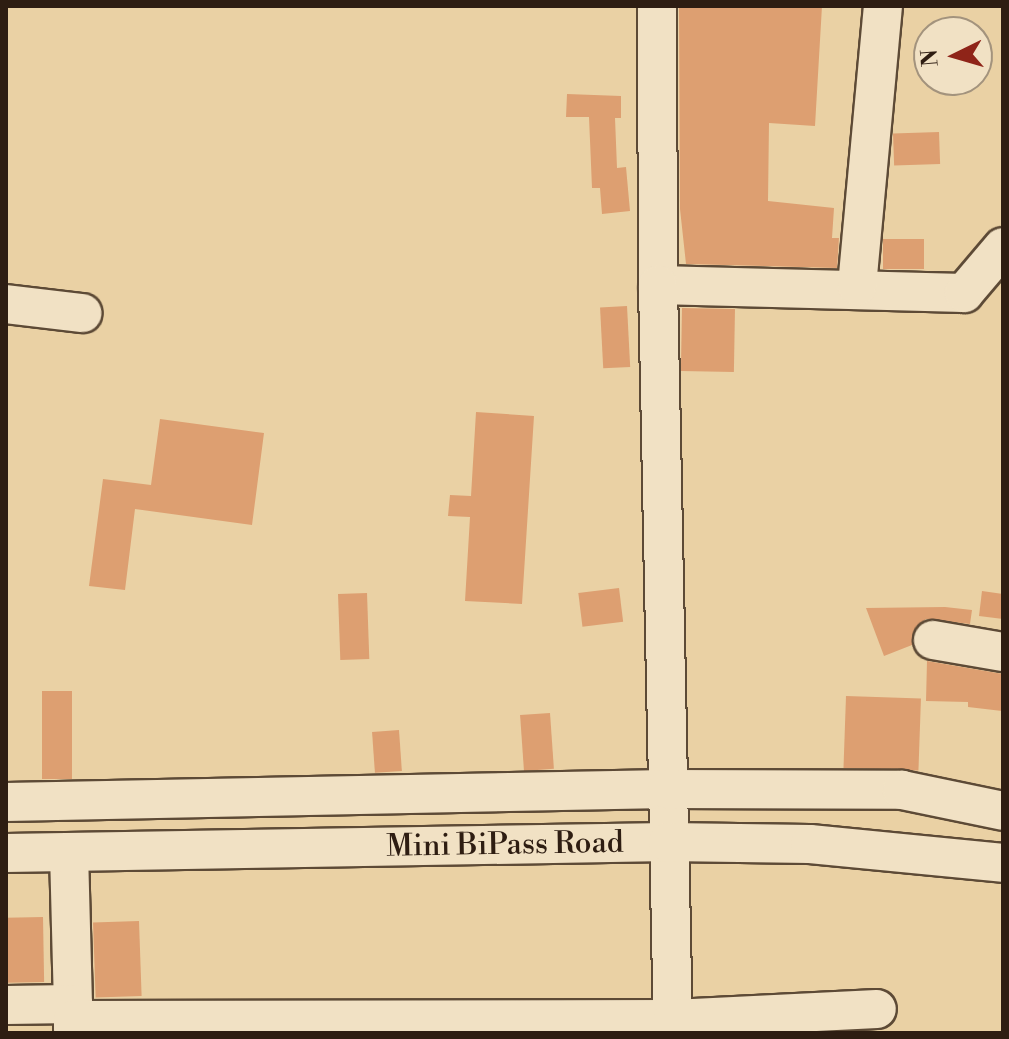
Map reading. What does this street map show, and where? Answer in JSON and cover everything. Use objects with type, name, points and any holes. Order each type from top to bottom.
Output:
[{"type":"street","points":[[657,6],[658,285],[673,1026]]},
{"type":"street","points":[[857,286],[883,6]]},
{"type":"street","points":[[658,285],[857,286],[964,293],[1003,247]]},
{"type":"street","points":[[6,304],[82,313]]},
{"type":"street","points":[[933,640],[1003,652]]},
{"type":"street","points":[[6,802],[667,789],[902,790],[1003,811]]},
{"type":"street","name":"Mini BiPass Road","points":[[6,853],[668,842],[810,844],[1003,863]]},
{"type":"street","points":[[69,852],[73,1019]]},
{"type":"street","points":[[6,1005],[73,1019],[673,1026],[877,1009]]},
{"type":"building","points":[[679,6],[822,6],[815,126],[769,123],[768,201],[834,208],[832,238],[839,238],[837,268],[686,264],[680,209]]},
{"type":"building","points":[[567,94],[621,96],[621,118],[615,118],[617,168],[626,167],[630,211],[602,214],[600,188],[592,188],[589,117],[566,117]]},
{"type":"building","points":[[939,132],[940,164],[894,166],[893,134]]},
{"type":"building","points":[[883,239],[924,239],[924,269],[883,269]]},
{"type":"building","points":[[627,306],[630,367],[603,368],[600,307]]},
{"type":"building","points":[[682,308],[735,309],[734,372],[681,371]]},
{"type":"building","points":[[476,412],[534,416],[522,604],[465,601],[470,517],[448,516],[450,495],[471,496]]},
{"type":"building","points":[[160,419],[264,433],[252,525],[135,509],[125,590],[89,586],[103,479],[151,485]]},
{"type":"building","points":[[619,588],[623,622],[582,627],[578,593]]},
{"type":"building","points":[[982,591],[1003,594],[1003,619],[979,616]]},
{"type":"building","points":[[367,593],[369,659],[340,660],[338,594]]},
{"type":"building","points":[[945,607],[972,610],[970,624],[926,619],[916,627],[912,645],[884,656],[866,608]]},
{"type":"building","points":[[927,661],[1003,674],[1002,711],[968,707],[968,702],[926,701]]},
{"type":"building","points":[[42,691],[72,691],[72,779],[42,779]]},
{"type":"building","points":[[846,696],[921,699],[918,771],[843,768]]},
{"type":"building","points":[[550,713],[554,769],[524,771],[520,715]]},
{"type":"building","points":[[399,730],[402,771],[375,773],[372,732]]},
{"type":"building","points":[[43,917],[44,982],[7,983],[6,918]]},
{"type":"building","points":[[139,921],[142,996],[96,998],[93,923]]}]
